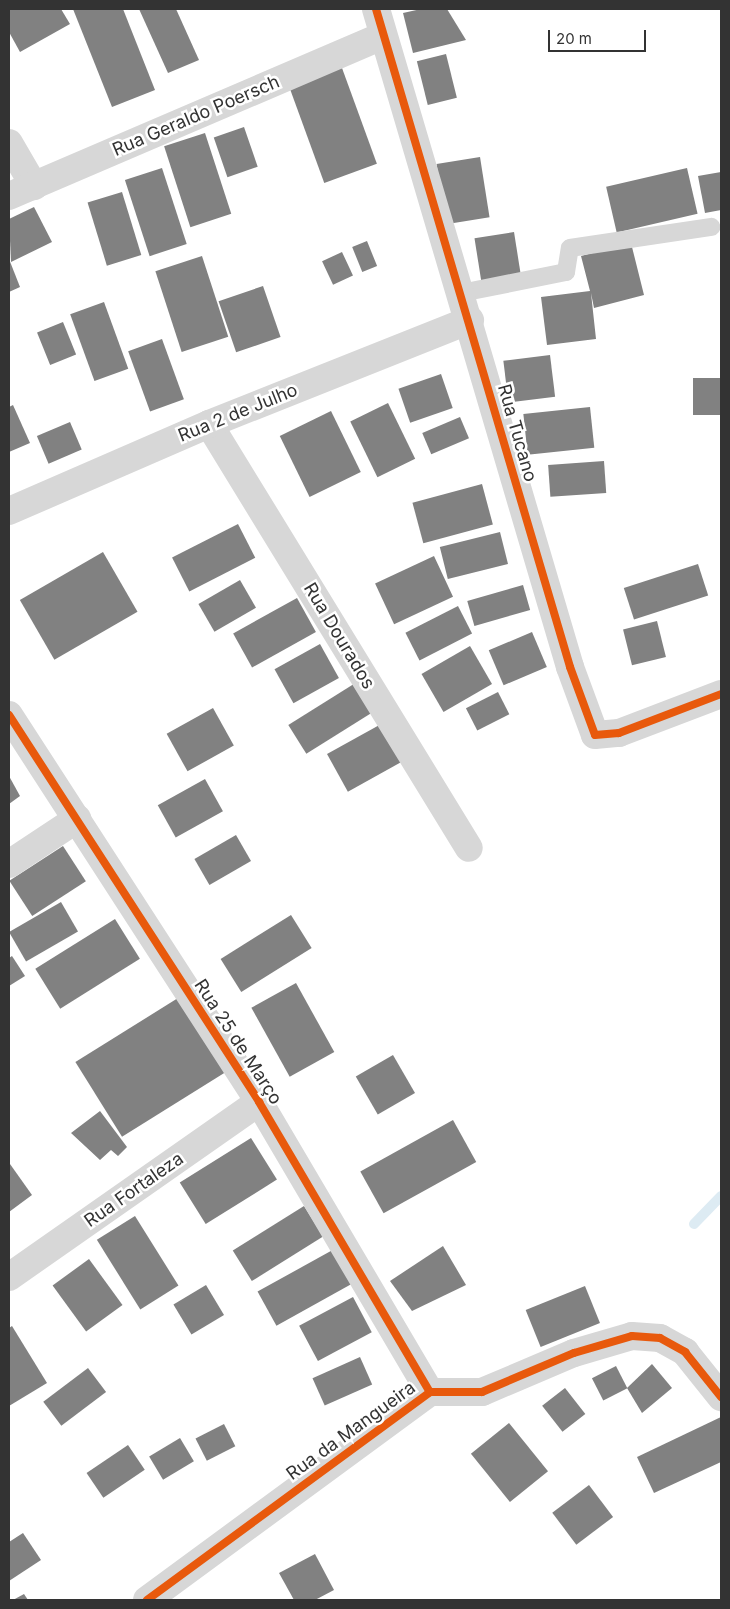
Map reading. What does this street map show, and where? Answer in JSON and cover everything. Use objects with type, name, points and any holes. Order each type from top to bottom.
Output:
[{"type":"street","name":"Rua Tucano","points":[[376,9],[470,320],[567,658],[595,735],[619,733],[721,694]]},
{"type":"street","name":"Rua Geraldo Poersch","points":[[9,196],[383,36]]},
{"type":"street","points":[[9,143],[34,186]]},
{"type":"street","name":"Rua 2 de Julho","points":[[9,511],[209,424],[470,320]]},
{"type":"street","name":"Rua Dourados","points":[[209,424],[469,848]]},
{"type":"street","name":"Rua 25 de Março","points":[[9,715],[259,1102],[430,1392]]},
{"type":"street","points":[[9,864],[77,819]]},
{"type":"street","name":"Rua Fortaleza","points":[[9,1277],[259,1102]]},
{"type":"street","name":"Rua da Mangueira","points":[[147,1600],[430,1392],[482,1392],[574,1353],[632,1336],[660,1338],[685,1352],[721,1397]]},
{"type":"lane","points":[[461,293],[566,272],[570,248],[711,227]]},
{"type":"building","points":[[9,9],[61,9],[70,24],[20,52],[9,32]]},
{"type":"building","points":[[73,9],[123,9],[155,90],[112,107]]},
{"type":"building","points":[[139,9],[176,9],[199,60],[168,73]]},
{"type":"building","points":[[421,9],[447,9],[466,40],[413,53],[403,13]]},
{"type":"building","points":[[446,54],[457,98],[428,105],[417,61]]},
{"type":"building","points":[[342,68],[377,164],[324,183],[289,87]]},
{"type":"building","points":[[244,127],[258,167],[227,177],[214,137]]},
{"type":"building","points":[[205,133],[231,214],[190,227],[164,146]]},
{"type":"building","points":[[480,157],[490,217],[446,224],[437,164]]},
{"type":"building","points":[[162,168],[187,244],[150,256],[125,180]]},
{"type":"building","points":[[687,168],[698,214],[617,232],[606,187]]},
{"type":"building","points":[[721,172],[721,210],[705,213],[698,176]]},
{"type":"building","points":[[122,192],[141,255],[107,266],[88,203]]},
{"type":"building","points":[[34,207],[52,242],[11,262],[9,219]]},
{"type":"building","points":[[514,232],[521,276],[482,283],[474,238]]},
{"type":"building","points":[[367,241],[377,266],[362,272],[352,247]]},
{"type":"building","points":[[631,243],[644,295],[594,308],[591,293],[596,339],[547,345],[541,297],[590,291],[581,256]]},
{"type":"building","points":[[342,252],[353,276],[333,285],[322,261]]},
{"type":"building","points":[[202,256],[228,337],[182,352],[155,271]]},
{"type":"building","points":[[9,259],[20,287],[9,292]]},
{"type":"building","points":[[263,286],[281,337],[236,352],[219,301]]},
{"type":"building","points":[[104,302],[128,369],[94,381],[70,314]]},
{"type":"building","points":[[63,322],[76,354],[50,365],[37,332]]},
{"type":"building","points":[[162,339],[184,399],[150,411],[128,351]]},
{"type":"building","points":[[550,355],[555,397],[508,402],[503,361]]},
{"type":"building","points":[[441,374],[453,408],[410,423],[398,389]]},
{"type":"building","points":[[693,378],[721,378],[721,415],[693,415]]},
{"type":"building","points":[[388,403],[415,459],[377,477],[350,421]]},
{"type":"building","points":[[13,405],[30,443],[9,452],[9,407]]},
{"type":"building","points":[[590,407],[594,448],[528,455],[523,414]]},
{"type":"building","points":[[331,411],[361,472],[310,497],[280,436]]},
{"type":"building","points":[[460,417],[469,438],[431,454],[422,433]]},
{"type":"building","points":[[70,422],[82,450],[49,464],[37,436]]},
{"type":"building","points":[[604,461],[606,493],[550,497],[548,465]]},
{"type":"building","points":[[482,484],[493,525],[423,543],[412,503]]},
{"type":"building","points":[[238,524],[255,558],[189,591],[172,558]]},
{"type":"building","points":[[500,532],[508,564],[448,579],[440,547]]},
{"type":"building","points":[[103,552],[137,612],[54,660],[20,600]]},
{"type":"building","points":[[434,556],[453,597],[394,624],[375,583]]},
{"type":"building","points":[[698,564],[708,595],[634,619],[624,588]]},
{"type":"building","points":[[240,580],[256,608],[214,632],[198,604]]},
{"type":"building","points":[[523,585],[530,610],[474,626],[467,601]]},
{"type":"building","points":[[297,598],[316,632],[252,668],[233,633]]},
{"type":"building","points":[[458,606],[472,634],[420,660],[405,633]]},
{"type":"building","points":[[657,621],[666,657],[632,665],[623,629]]},
{"type":"building","points":[[532,632],[547,667],[504,685],[489,650]]},
{"type":"building","points":[[320,644],[339,678],[293,703],[275,669]]},
{"type":"building","points":[[470,646],[492,684],[444,712],[422,674]]},
{"type":"building","points":[[357,682],[375,711],[306,754],[288,725]]},
{"type":"building","points":[[498,692],[509,714],[477,731],[466,708]]},
{"type":"building","points":[[213,708],[234,746],[187,771],[167,734]]},
{"type":"building","points":[[383,723],[404,761],[348,792],[327,754]]},
{"type":"building","points":[[9,776],[20,796],[9,804]]},
{"type":"building","points":[[205,779],[223,811],[176,838],[158,805]]},
{"type":"building","points":[[236,835],[251,861],[209,885],[194,859]]},
{"type":"building","points":[[63,846],[86,881],[32,916],[9,881]]},
{"type":"building","points":[[61,902],[78,931],[26,961],[9,932]]},
{"type":"building","points":[[291,915],[312,948],[241,992],[221,959]]},
{"type":"building","points":[[115,919],[140,959],[60,1009],[35,969]]},
{"type":"building","points":[[12,956],[25,976],[9,986],[9,958]]},
{"type":"building","points":[[296,983],[334,1052],[290,1077],[251,1008]]},
{"type":"building","points":[[178,998],[225,1073],[122,1137],[75,1062]]},
{"type":"building","points":[[393,1055],[415,1093],[378,1115],[356,1076]]},
{"type":"building","points":[[100,1111],[127,1147],[118,1156],[111,1150],[100,1160],[71,1133]]},
{"type":"building","points":[[453,1120],[476,1162],[384,1213],[360,1171]]},
{"type":"building","points":[[251,1138],[277,1180],[206,1224],[180,1183]]},
{"type":"building","points":[[9,1165],[32,1195],[9,1212]]},
{"type":"building","points":[[304,1206],[323,1237],[252,1281],[233,1251]]},
{"type":"building","points":[[135,1216],[178,1286],[140,1309],[97,1240]]},
{"type":"building","points":[[443,1246],[466,1285],[412,1311],[390,1281]]},
{"type":"building","points":[[338,1247],[357,1281],[276,1326],[258,1292]]},
{"type":"building","points":[[89,1259],[123,1305],[86,1332],[53,1285]]},
{"type":"building","points":[[206,1285],[224,1315],[191,1335],[173,1305]]},
{"type":"building","points":[[585,1286],[600,1323],[541,1347],[526,1310]]},
{"type":"building","points":[[353,1297],[372,1332],[318,1361],[299,1326]]},
{"type":"building","points":[[12,1326],[47,1383],[9,1406],[9,1328]]},
{"type":"building","points":[[360,1357],[372,1384],[325,1406],[312,1378]]},
{"type":"building","points":[[652,1364],[672,1388],[642,1413],[627,1388]]},
{"type":"building","points":[[616,1366],[627,1388],[603,1401],[592,1378]]},
{"type":"building","points":[[88,1368],[106,1392],[61,1426],[43,1402]]},
{"type":"building","points":[[565,1388],[585,1414],[562,1432],[542,1406]]},
{"type":"building","points":[[721,1417],[721,1462],[654,1493],[637,1457]]},
{"type":"building","points":[[509,1423],[548,1471],[510,1502],[471,1454]]},
{"type":"building","points":[[224,1424],[235,1446],[207,1461],[195,1439]]},
{"type":"building","points":[[180,1438],[194,1461],[163,1480],[149,1457]]},
{"type":"building","points":[[128,1445],[145,1470],[103,1498],[87,1473]]},
{"type":"building","points":[[589,1485],[613,1517],[576,1545],[552,1513]]},
{"type":"building","points":[[23,1533],[41,1560],[9,1581],[9,1542]]},
{"type":"building","points":[[315,1554],[334,1590],[315,1600],[294,1600],[279,1573]]},
{"type":"building","points":[[24,1594],[28,1600],[13,1600]]},
{"type":"waterway","points":[[694,1224],[721,1196]]},
{"type":"cycle path","points":[[376,9],[570,667],[595,735],[619,733],[721,694]]},
{"type":"cycle path","points":[[9,715],[259,1102],[430,1392]]},
{"type":"cycle path","points":[[147,1600],[430,1392],[482,1392],[574,1353],[632,1336],[660,1338],[685,1352],[721,1397]]}]
